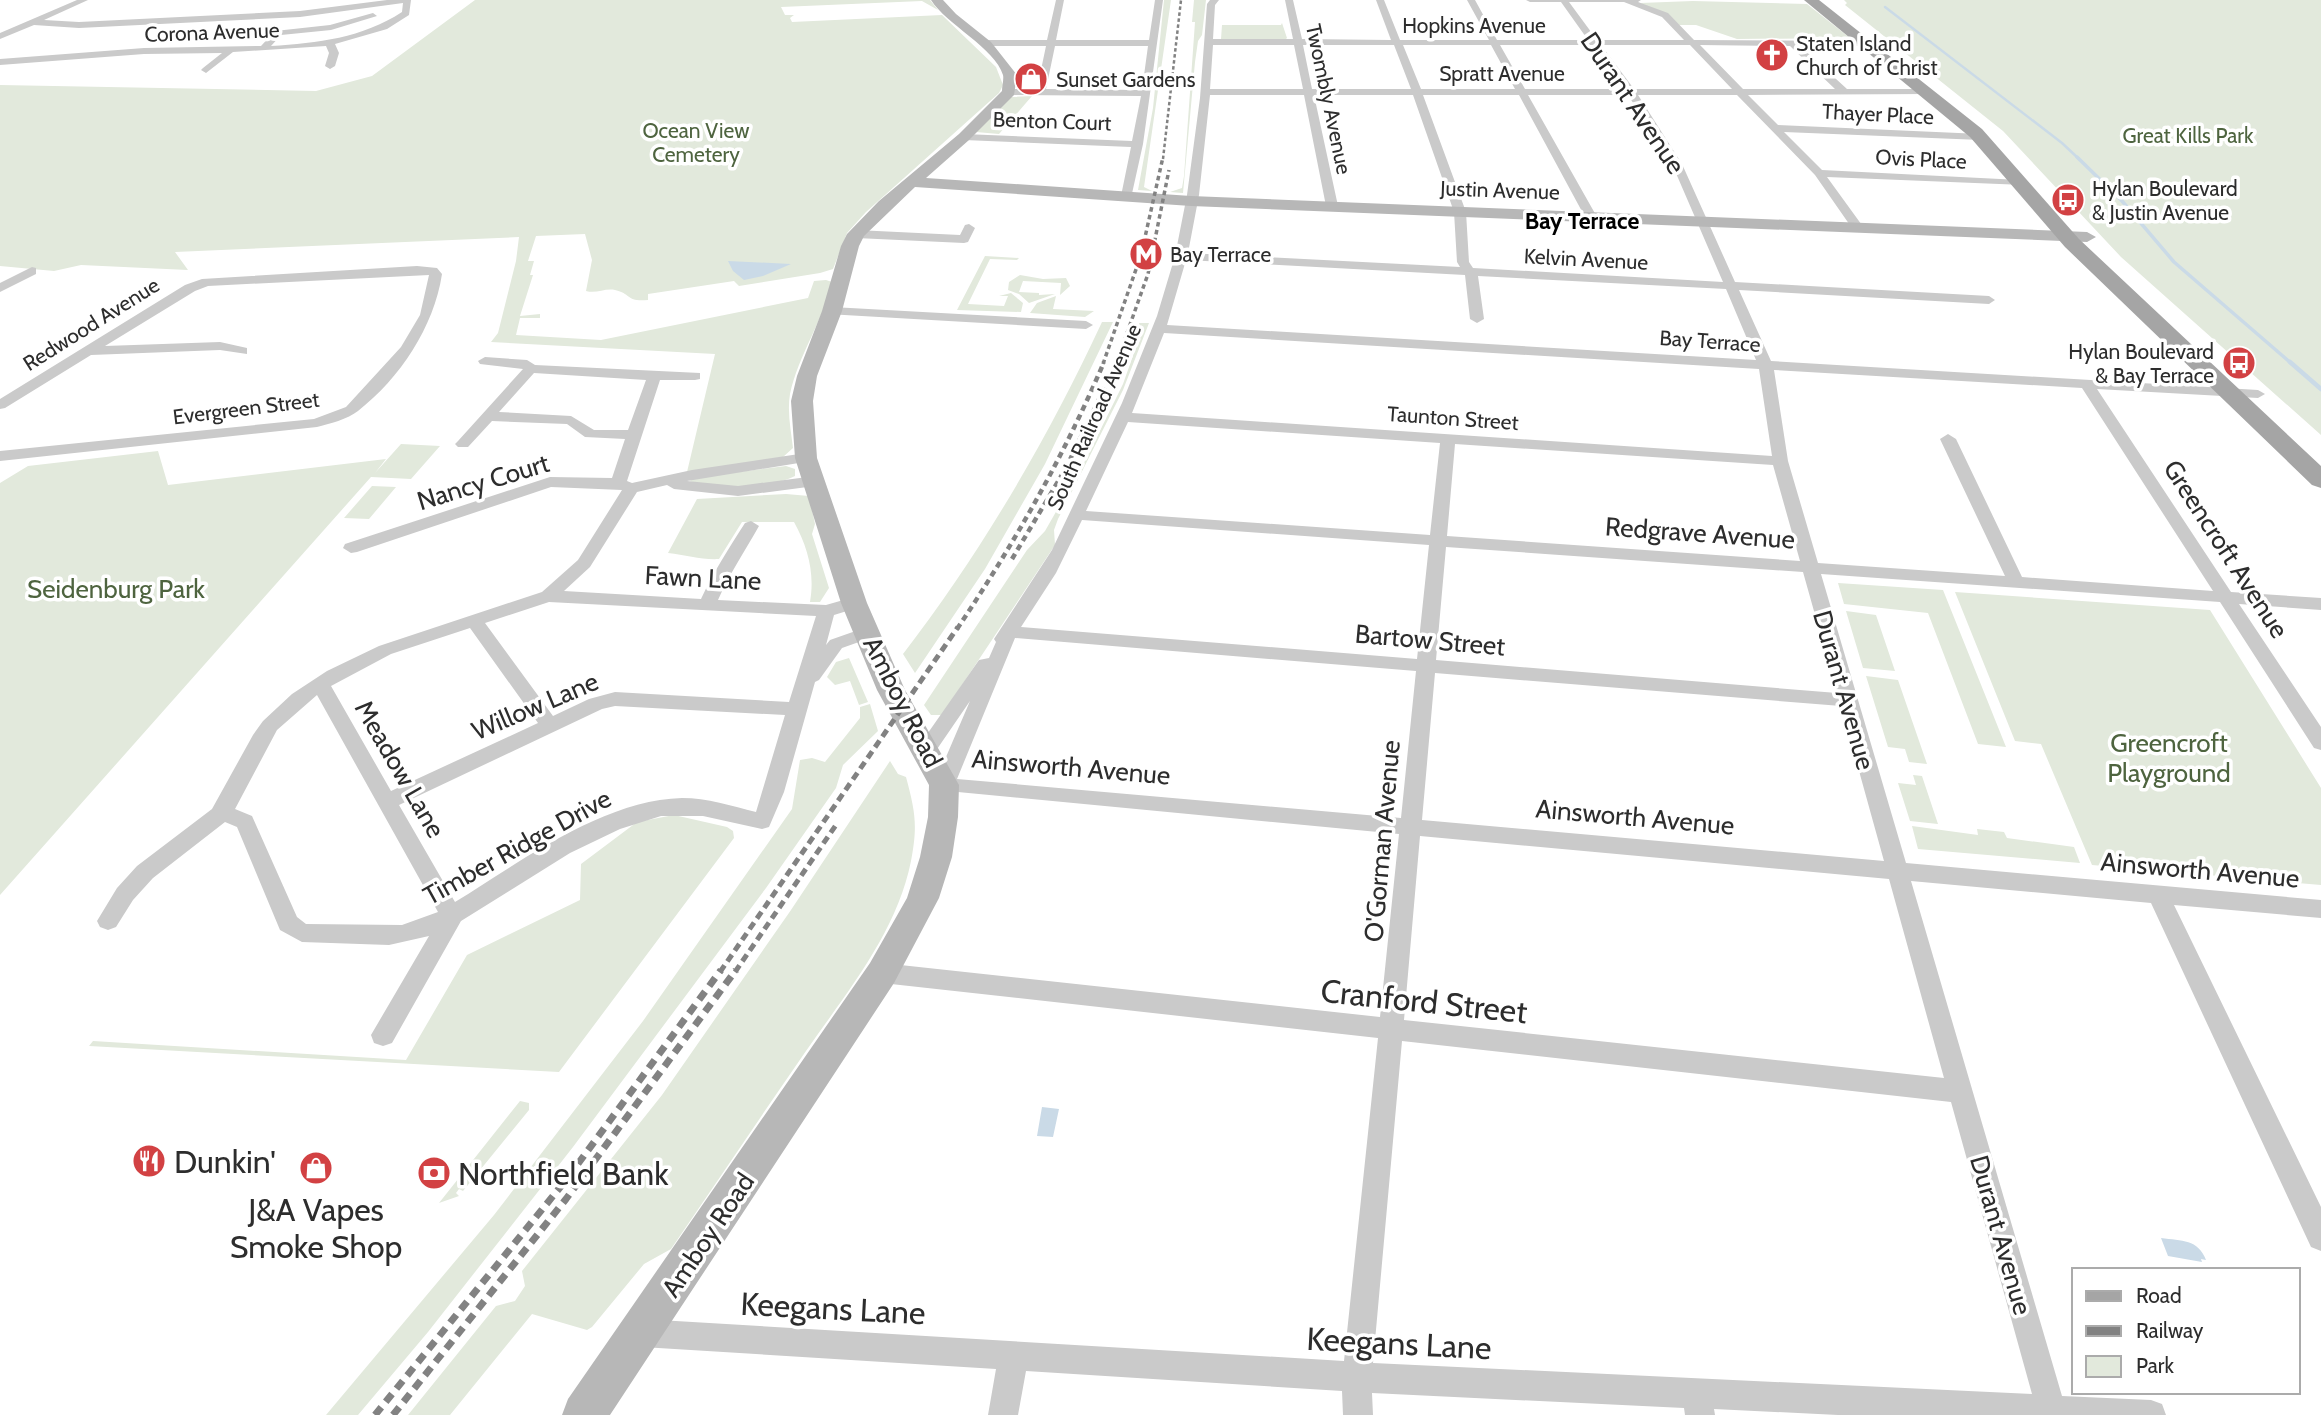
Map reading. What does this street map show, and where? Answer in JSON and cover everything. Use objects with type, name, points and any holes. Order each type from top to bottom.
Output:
[{"type":"main road","points":[[937,0],[942,8],[984,43],[1010,75],[1009,92]]},
{"type":"main road","points":[[1811,0],[1981,137],[2020,183],[2228,393],[2321,480]]},
{"type":"main road","points":[[1828,0],[1995,134],[2076,237],[2321,452]]},
{"type":"main road","name":"Amboy Road","points":[[584,1415],[642,1333],[882,973],[923,898],[936,857],[943,817],[944,785],[891,690],[854,603],[811,470],[803,419],[805,383],[832,312],[844,262],[856,234],[869,219],[964,137],[1009,92]]},
{"type":"main road","name":"Justin Avenue","points":[[911,182],[1191,201],[2076,237]]},
{"type":"street","points":[[0,36],[83,0]]},
{"type":"street","points":[[300,14],[309,0]]},
{"type":"street","points":[[34,22],[79,25],[300,14],[407,0],[406,12],[357,18],[325,28],[278,33],[264,48]]},
{"type":"street","points":[[1041,92],[1060,0]]},
{"type":"street","points":[[1127,196],[1138,144],[1159,0]]},
{"type":"street","name":"South Railroad Avenue","points":[[926,750],[1040,586],[1124,417],[1159,329],[1181,256],[1191,201],[1211,4],[1214,0]]},
{"type":"street","name":"Twombly Avenue","points":[[1289,0],[1332,206]]},
{"type":"street","points":[[1380,0],[1417,92],[1460,212],[1463,262],[1473,278],[1482,348]]},
{"type":"street","points":[[1471,0],[1591,217]]},
{"type":"street","points":[[1530,0],[1649,0]]},
{"type":"street","name":"Durant Avenue","points":[[1563,0],[1677,164],[1766,366],[1780,461],[2052,1413]]},
{"type":"street","points":[[1625,0],[1665,15],[1819,173],[1858,228]]},
{"type":"street","name":"Corona Avenue","points":[[0,62],[137,51],[220,48],[232,44],[264,48],[329,41],[378,29],[406,12]]},
{"type":"street","points":[[137,51],[153,37]]},
{"type":"street","points":[[179,49],[189,41]]},
{"type":"street","points":[[329,41],[334,53],[330,66]]},
{"type":"street","name":"Hopkins Avenue","points":[[1209,42],[1866,43]]},
{"type":"street","points":[[1791,42],[1844,92]]},
{"type":"street","points":[[984,43],[1152,43]]},
{"type":"street","points":[[206,69],[232,44]]},
{"type":"street","points":[[98,67],[117,53]]},
{"type":"street","points":[[1009,92],[1146,93]]},
{"type":"street","name":"Spratt Avenue","points":[[1204,92],[1926,92]]},
{"type":"street","name":"Thayer Place","points":[[1773,128],[1981,137]]},
{"type":"street","name":"Benton Court","points":[[964,137],[1138,144]]},
{"type":"street","name":"Ovis Place","points":[[1819,173],[2020,183]]},
{"type":"street","points":[[856,234],[964,239],[969,229]]},
{"type":"street","name":"Kelvin Avenue","points":[[1181,256],[1989,300]]},
{"type":"street","name":"Evergreen Street","points":[[0,456],[317,423],[343,415],[371,389],[415,340],[421,330],[436,274],[433,271],[417,270],[206,282]]},
{"type":"street","points":[[0,288],[32,271]]},
{"type":"street","name":"Redwood Avenue","points":[[0,405],[190,288],[206,282]]},
{"type":"street","points":[[832,312],[1086,325]]},
{"type":"street","name":"Bay Terrace","points":[[1159,329],[2258,394]]},
{"type":"street","points":[[88,351],[220,346],[242,351]]},
{"type":"street","points":[[485,361],[527,364],[530,369]]},
{"type":"street","points":[[530,369],[695,376]]},
{"type":"street","points":[[463,444],[530,369]]},
{"type":"street","points":[[108,921],[119,899],[142,872],[222,813],[262,737],[288,708],[371,656],[548,596],[584,563],[625,486],[634,435],[654,376]]},
{"type":"street","name":"Greencroft Avenue","points":[[2087,384],[2321,743]]},
{"type":"street","points":[[489,416],[571,421],[590,434],[634,435]]},
{"type":"street","name":"Taunton Street","points":[[1124,417],[1780,461]]},
{"type":"street","name":"O'Gorman Avenue","points":[[1358,1415],[1357,1377],[1393,1031],[1448,439]]},
{"type":"street","points":[[1948,439],[2016,582]]},
{"type":"street","points":[[666,482],[738,491],[811,470]]},
{"type":"street","points":[[625,486],[666,482],[692,475],[811,470]]},
{"type":"street","name":"Nancy Court","points":[[351,548],[550,481],[625,486]]},
{"type":"street","name":"Redgrave Avenue","points":[[1075,514],[2321,604]]},
{"type":"street","points":[[707,605],[726,563],[735,555],[751,526]]},
{"type":"street","name":"Fawn Lane","points":[[548,596],[826,611],[854,603]]},
{"type":"street","name":"Timber Ridge Drive","points":[[222,813],[245,822],[288,923],[302,933],[411,933],[452,917],[497,886],[570,844],[636,814],[682,806],[762,821],[774,799],[796,709],[807,682],[826,611]]},
{"type":"street","points":[[474,621],[550,726]]},
{"type":"street","name":"South Railroad Avenue","points":[[944,785],[1009,632]]},
{"type":"street","name":"Bartow Street","points":[[1009,632],[1847,700]]},
{"type":"street","name":"Timber Ridge Drive","points":[[807,682],[836,644],[867,633]]},
{"type":"street","name":"Meadow Lane","points":[[321,685],[452,917]]},
{"type":"street","name":"Willow Lane","points":[[387,802],[596,704],[615,699],[796,709]]},
{"type":"street","name":"Ainsworth Avenue","points":[[944,785],[2321,909]]},
{"type":"street","points":[[2158,894],[2321,1237]]},
{"type":"street","points":[[383,1035],[452,917]]},
{"type":"street","name":"Cranford Street","points":[[882,973],[1959,1091]]},
{"type":"street","name":"Keegans Lane","points":[[642,1333],[1357,1377],[1698,1404],[2151,1415]]},
{"type":"street","points":[[1003,1415],[1014,1354]]},
{"type":"green space","name":"Ocean View Cemetery","points":[[475,0],[930,0],[938,10],[922,1],[781,7],[785,15],[794,15],[790,18],[792,22],[942,15],[996,67],[1003,85],[999,93],[866,212],[847,233],[833,269],[739,286],[734,281],[648,294],[648,300],[636,300],[615,290],[586,291],[592,260],[585,234],[536,236],[528,261],[534,261],[530,275],[533,275],[520,316],[540,314],[540,318],[520,318],[516,335],[601,340],[808,298],[814,281],[832,282],[790,394],[793,448],[783,457],[687,472],[715,354],[491,342],[498,333],[516,261],[519,237],[175,252],[188,270],[81,265],[54,271],[0,266],[0,85],[316,91],[372,76]]},
{"type":"green space","points":[[1164,0],[1171,0],[1144,187],[1152,191],[1138,190],[1153,108]]},
{"type":"green space","points":[[1194,0],[1206,0],[1202,35],[1198,41],[1195,62],[1183,193],[1170,192],[1182,188],[1184,176],[1195,22],[1192,22]]},
{"type":"green space","name":"Great Kills Park","points":[[1844,0],[2321,0],[2321,435],[2121,257],[2003,131],[1845,5],[1847,3]]},
{"type":"green space","points":[[1693,1],[1807,4],[1850,38],[1737,39],[1696,25],[1679,25],[1640,3]]},
{"type":"green space","points":[[1282,23],[1286,39],[1221,39],[1222,25]]},
{"type":"green space","points":[[1032,96],[999,134],[976,132],[1011,97]]},
{"type":"green space","points":[[985,256],[1019,258],[990,259],[968,304],[1004,306],[1008,296],[999,296],[1011,293],[1023,303],[1021,312],[957,310]]},
{"type":"green space","points":[[1020,275],[1043,279],[1066,278],[1070,286],[1060,295],[1061,283],[1023,281],[1019,292],[1055,294],[1029,303],[1019,294],[1008,290],[1009,282]]},
{"type":"green space","points":[[1056,296],[1053,309],[1094,311],[1085,317],[1030,313],[1037,303]]},
{"type":"green space","points":[[1102,322],[1113,322],[1045,464],[985,569],[915,673],[903,654],[960,575],[1012,494],[1059,409]]},
{"type":"green space","points":[[1139,323],[1149,323],[1123,390],[1058,519],[1054,530],[1055,545],[942,715],[931,715],[924,705],[1027,550],[1045,531],[1085,461],[1123,384],[1141,333]]},
{"type":"green space","name":"Seidenburg Park","points":[[401,444],[440,446],[411,479],[371,477],[0,895],[0,483],[28,466],[158,451],[168,485],[386,459],[375,473]]},
{"type":"green space","points":[[786,466],[795,469],[795,476],[772,484],[728,487],[689,481],[699,477]]},
{"type":"green space","points":[[372,486],[396,487],[369,519],[344,518]]},
{"type":"green space","points":[[786,494],[809,496],[815,524],[812,534],[829,588],[820,602],[810,602],[812,581],[809,561],[794,522],[742,522],[719,559],[668,553],[697,499]]},
{"type":"green space","points":[[1838,583],[1943,590],[2006,747],[1978,744],[1928,613],[1844,604]]},
{"type":"green space","name":"Greencroft Playground","points":[[1955,592],[2210,610],[2321,788],[2321,885],[2092,865],[2041,744],[2015,741]]},
{"type":"green space","points":[[1846,611],[1876,615],[1895,671],[1863,668]]},
{"type":"green space","points":[[849,658],[868,702],[859,705],[850,681],[835,685],[827,677],[836,662]]},
{"type":"green space","points":[[1866,676],[1898,680],[1927,764],[1909,762],[1905,749],[1888,747]]},
{"type":"green space","points":[[870,704],[878,731],[843,765],[836,788],[766,888],[573,1147],[428,1332],[358,1415],[326,1415],[494,1215],[643,1021],[792,809],[800,760],[812,758],[825,762],[860,718],[860,707]]},
{"type":"green space","points":[[890,761],[898,774],[906,777],[915,828],[911,861],[894,912],[854,984],[671,1249],[644,1264],[592,1327],[587,1330],[532,1314],[450,1415],[408,1415],[496,1306],[515,1301],[525,1286],[522,1271],[662,1095],[791,910]]},
{"type":"green space","points":[[1913,775],[1922,776],[1938,824],[1910,821],[1898,783],[1916,785]]},
{"type":"green space","points":[[674,815],[727,827],[733,831],[734,838],[559,1072],[89,1046],[93,1041],[406,1060],[467,955],[580,900],[581,864],[637,822]]},
{"type":"green space","points":[[1912,826],[1978,835],[1977,829],[2004,832],[2007,838],[2074,847],[2080,863],[1918,849]]},
{"type":"green space","points":[[520,1101],[529,1103],[529,1110],[463,1191],[459,1189],[456,1193],[459,1196],[439,1203]]},
{"type":"water","points":[[728,261],[791,264],[763,276],[744,280],[733,271]]},
{"type":"water","points":[[1042,1107],[1059,1109],[1053,1137],[1037,1136]]},
{"type":"water","points":[[2161,1238],[2194,1245],[2206,1260],[2201,1259],[2202,1262],[2168,1256]]},
{"type":"waterway","points":[[1885,7],[2062,143],[2079,159]]},
{"type":"waterway","points":[[2077,157],[2122,201],[2174,262],[2292,364]]},
{"type":"waterway","points":[[2290,362],[2321,389]]},
{"type":"railway","points":[[1163,159],[1181,0]]},
{"type":"railway","points":[[1103,364],[1141,255],[1163,157]]},
{"type":"railway","points":[[1116,364],[1148,274],[1169,170]]},
{"type":"railway","points":[[957,629],[1037,499],[1104,362]]},
{"type":"railway","points":[[1012,559],[1066,468],[1117,362]]},
{"type":"railway","points":[[720,972],[958,627]]},
{"type":"railway","points":[[735,972],[836,825]]},
{"type":"railway","points":[[375,1415],[566,1180],[721,970]]},
{"type":"railway","points":[[393,1415],[566,1199],[736,970]]},
{"type":"place","name":"Staten Island Church of Christ","points":[[1772,55]]},
{"type":"place","name":"Sunset Gardens","points":[[1031,79]]},
{"type":"place","name":"Hylan Boulevard & Justin Avenue","points":[[2068,200]]},
{"type":"place","name":"Bay Terrace","points":[[1146,254]]},
{"type":"place","name":"Hylan Boulevard & Bay Terrace","points":[[2239,363]]},
{"type":"place","name":"Dunkin'","points":[[149,1161]]},
{"type":"place","name":"J&A Vapes Smoke Shop","points":[[316,1168]]},
{"type":"place","name":"Northfield Bank","points":[[434,1173]]},
{"type":"district","name":"Bay Terrace","points":[[1582,221]]}]
